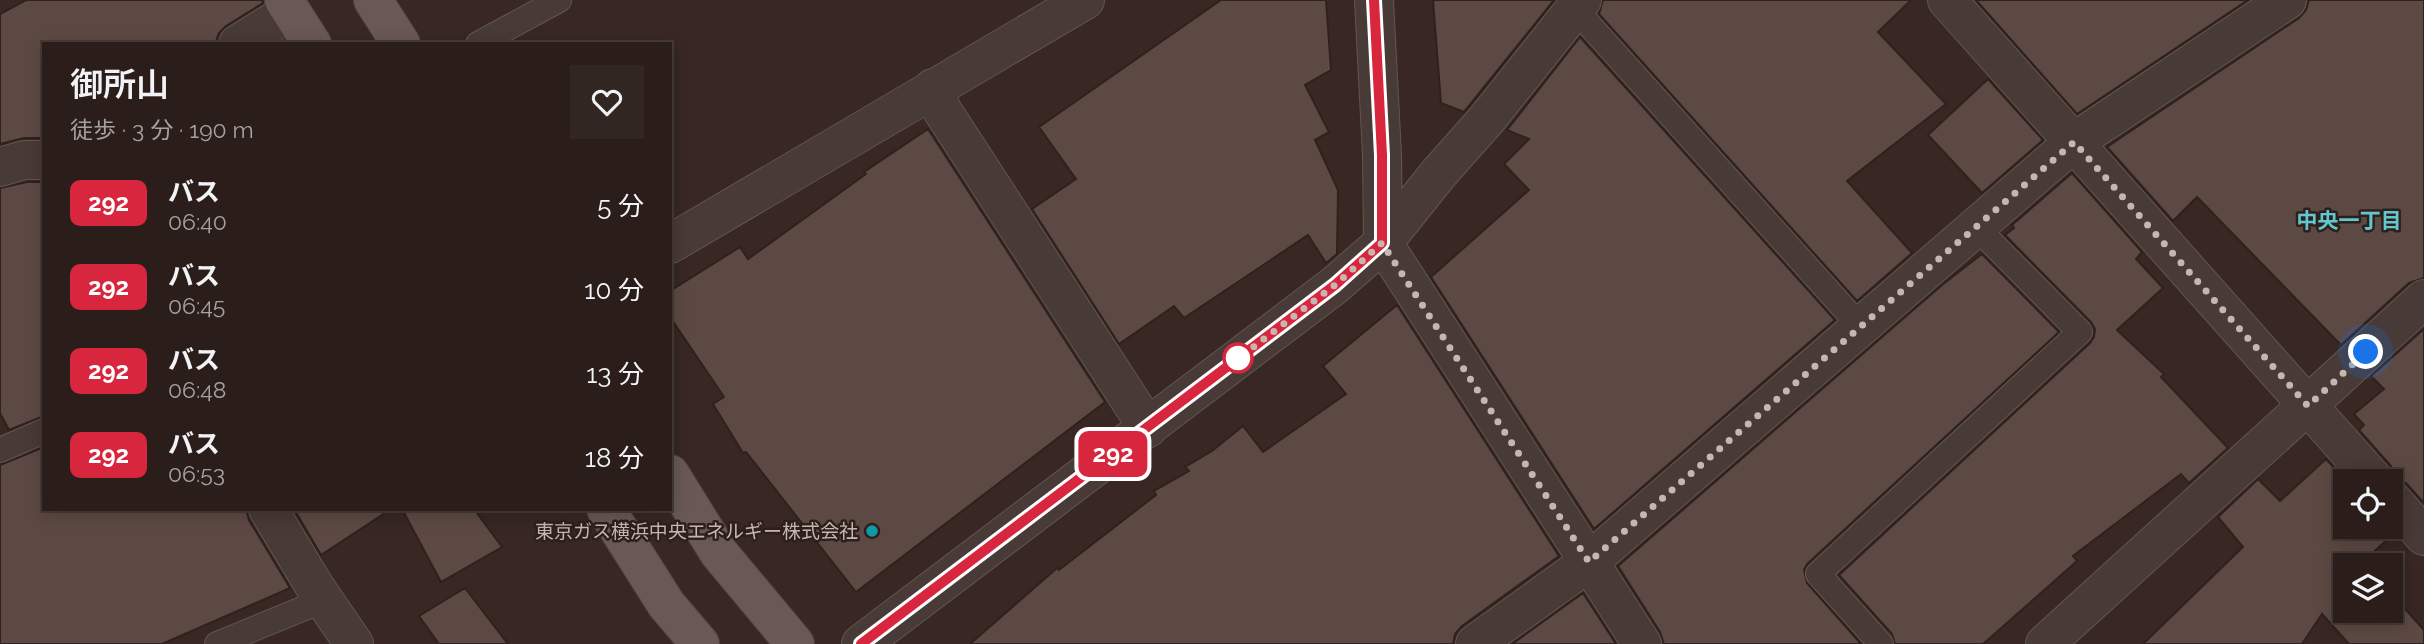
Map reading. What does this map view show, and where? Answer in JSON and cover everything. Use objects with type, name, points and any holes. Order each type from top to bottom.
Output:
[{"type":"main road","points":[[373,0],[400,42]]},
{"type":"main road","points":[[287,5],[311,42]]},
{"type":"main road","points":[[672,477],[719,553],[795,644]]},
{"type":"main road","points":[[607,511],[666,604],[700,644]]},
{"type":"street","points":[[672,243],[1085,0]]},
{"type":"street","points":[[1374,0],[1382,155],[1382,243],[1642,644]]},
{"type":"street","points":[[1475,644],[1589,562],[2074,142],[2287,0]]},
{"type":"street","points":[[861,644],[1335,285],[1382,243],[1487,119],[1578,4]]},
{"type":"street","points":[[1956,4],[2074,142],[2364,469]]},
{"type":"street","points":[[241,42],[287,5]]},
{"type":"street","points":[[933,88],[942,110],[1148,428]]},
{"type":"street","points":[[0,167],[24,160],[42,160]]},
{"type":"street","points":[[2045,644],[2424,299]]},
{"type":"street","points":[[269,511],[354,644]]},
{"type":"street","points":[[2403,513],[2424,536]]},
{"type":"lane","points":[[482,42],[559,0]]},
{"type":"lane","points":[[1578,4],[1860,326]]},
{"type":"lane","points":[[1881,644],[1818,574],[2080,332],[1976,227]]},
{"type":"lane","points":[[0,450],[42,432]]},
{"type":"lane","points":[[217,644],[324,600]]},
{"type":"building","points":[[26,0],[262,0],[263,3],[226,26],[219,33],[216,42],[42,42],[42,138],[24,138],[0,144],[0,14]]},
{"type":"building","points":[[1221,0],[1326,0],[1331,70],[1305,85],[1329,132],[1315,140],[1338,190],[1337,254],[1326,263],[1308,235],[1184,318],[1174,306],[1119,344],[1032,209],[1076,179],[1039,127]]},
{"type":"building","points":[[1433,0],[1554,0],[1464,112],[1441,103]]},
{"type":"building","points":[[1603,0],[1911,0],[1878,32],[1946,104],[1847,181],[1912,253],[1857,301],[1599,14]]},
{"type":"building","points":[[1976,0],[2248,0],[2077,114]]},
{"type":"building","points":[[2309,0],[2424,0],[2424,278],[2409,283],[2341,345],[2197,197],[2173,221],[2107,147],[2299,18],[2306,10]]},
{"type":"building","points":[[1580,37],[1835,320],[1594,529],[1431,277],[1529,190],[1504,164],[1529,139],[1507,130]]},
{"type":"building","points":[[1988,79],[2043,140],[1982,193],[1928,135]]},
{"type":"building","points":[[928,129],[1105,402],[856,592],[746,452],[743,453],[713,404],[724,397],[672,320],[672,290],[740,247],[748,259],[866,174],[864,172]]},
{"type":"building","points":[[2072,173],[2142,252],[2136,259],[2163,288],[2117,330],[2164,374],[2161,377],[2228,448],[2189,483],[2181,474],[2073,556],[2077,561],[1983,644],[1895,644],[1892,634],[1839,575],[2094,337],[2095,329],[2091,322],[2005,235],[2014,228],[2012,225]]},
{"type":"building","points":[[27,182],[42,182],[42,417],[9,430],[0,413],[0,188]]},
{"type":"building","points":[[1982,254],[2059,332],[1807,564],[1804,570],[1807,583],[1861,644],[1664,644],[1660,632],[1618,566],[1942,285]]},
{"type":"building","points":[[1397,305],[1559,556],[1462,626],[1455,634],[1453,644],[970,644],[1057,568],[1059,570],[1156,495],[1154,491],[1189,471],[1185,467],[1212,451],[1243,426],[1263,452],[1346,394],[1323,366]]},
{"type":"building","points":[[2424,329],[2424,503],[2403,481],[2403,469],[2392,469],[2359,430],[2364,425],[2354,414],[2384,389],[2371,376]]},
{"type":"building","points":[[42,448],[42,511],[247,511],[249,520],[290,588],[162,644],[0,644],[0,465]]},
{"type":"building","points":[[2326,459],[2335,469],[2333,539],[2388,539],[2373,553],[2333,553],[2333,623],[2403,623],[2403,607],[2424,630],[2424,644],[2349,644],[2322,614],[2302,644],[2143,644],[2243,547],[2218,517],[2258,479],[2280,501]]},
{"type":"building","points":[[295,511],[388,511],[321,555]]},
{"type":"building","points":[[403,511],[475,511],[502,547],[441,582]]},
{"type":"building","points":[[465,588],[508,644],[439,644],[419,616]]},
{"type":"building","points":[[1583,593],[1616,644],[1512,644]]},
{"type":"bus line","name":"292","points":[[861,644],[1335,285],[1382,243],[1382,155],[1374,0]]},
{"type":"place","name":"東京ガス横浜中央エネルギー株式会社","points":[[872,531]]},
{"type":"district","name":"中央一丁目","points":[[2349,220]]},
{"type":"route","points":[[1238,358],[1231,364],[1335,285],[1382,243],[1589,562],[2074,142],[2308,406],[2366,352]]}]
